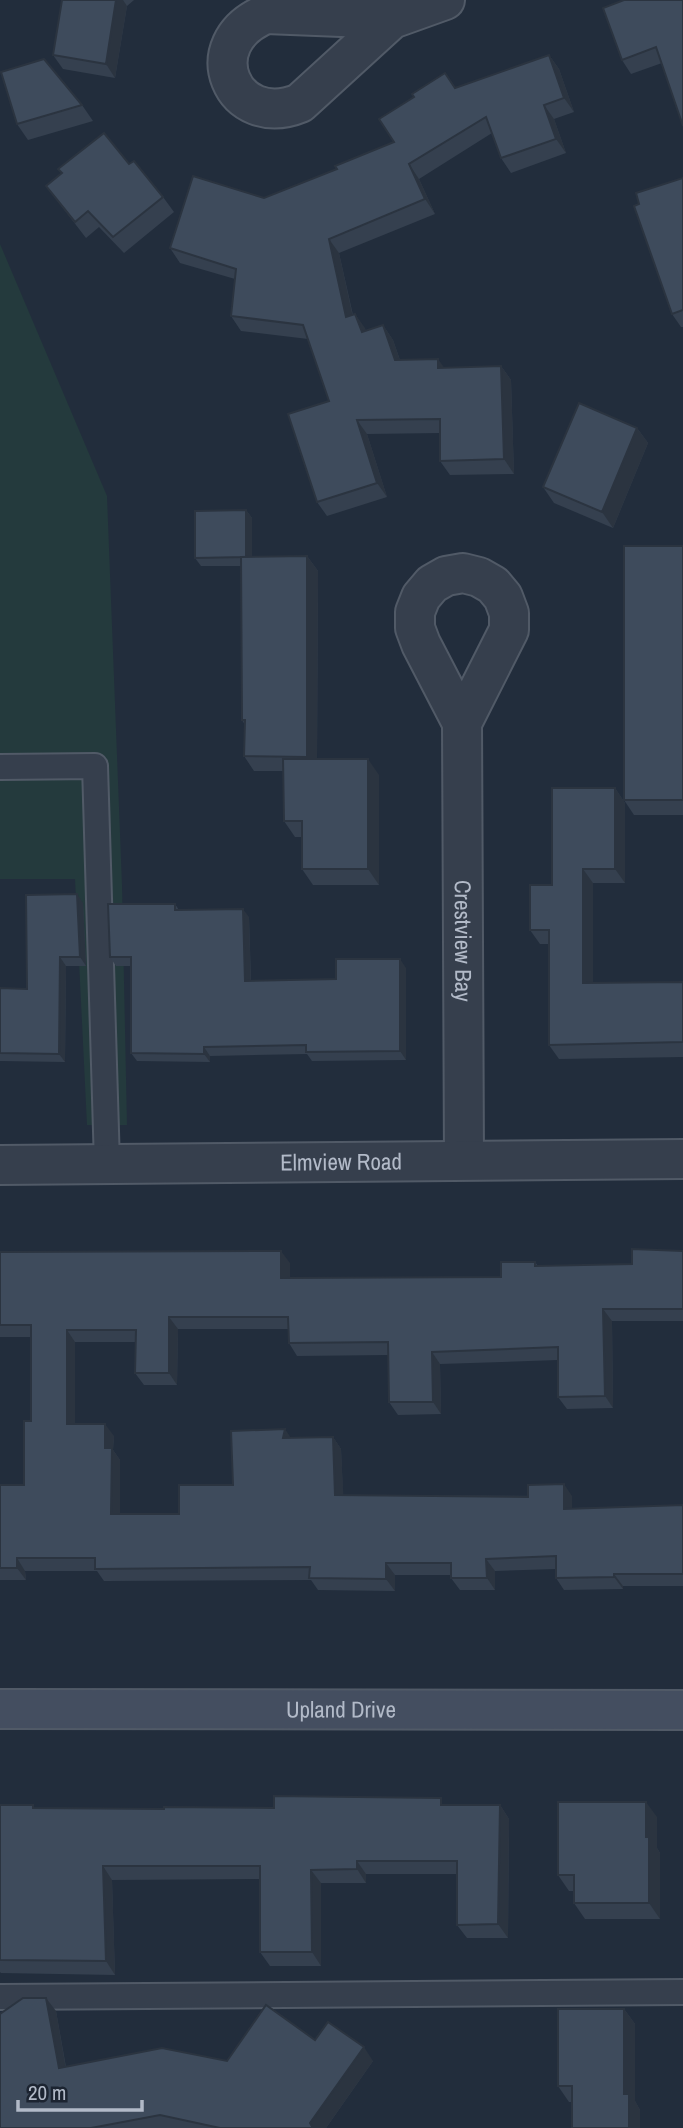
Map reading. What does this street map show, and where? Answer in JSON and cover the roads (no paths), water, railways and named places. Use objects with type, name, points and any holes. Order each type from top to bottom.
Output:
[{"type":"street","points":[[392,19],[445,0]]},
{"type":"street","name":"Crestview Bay","points":[[462,723],[464,1160]]},
{"type":"street","name":"Elmview Road","points":[[0,1165],[683,1159]]},
{"type":"street","name":"Upland Drive","points":[[0,1709],[683,1710]]},
{"type":"lane","points":[[0,767],[95,766],[107,1164]]},
{"type":"lane","points":[[0,1997],[683,1992]]}]
